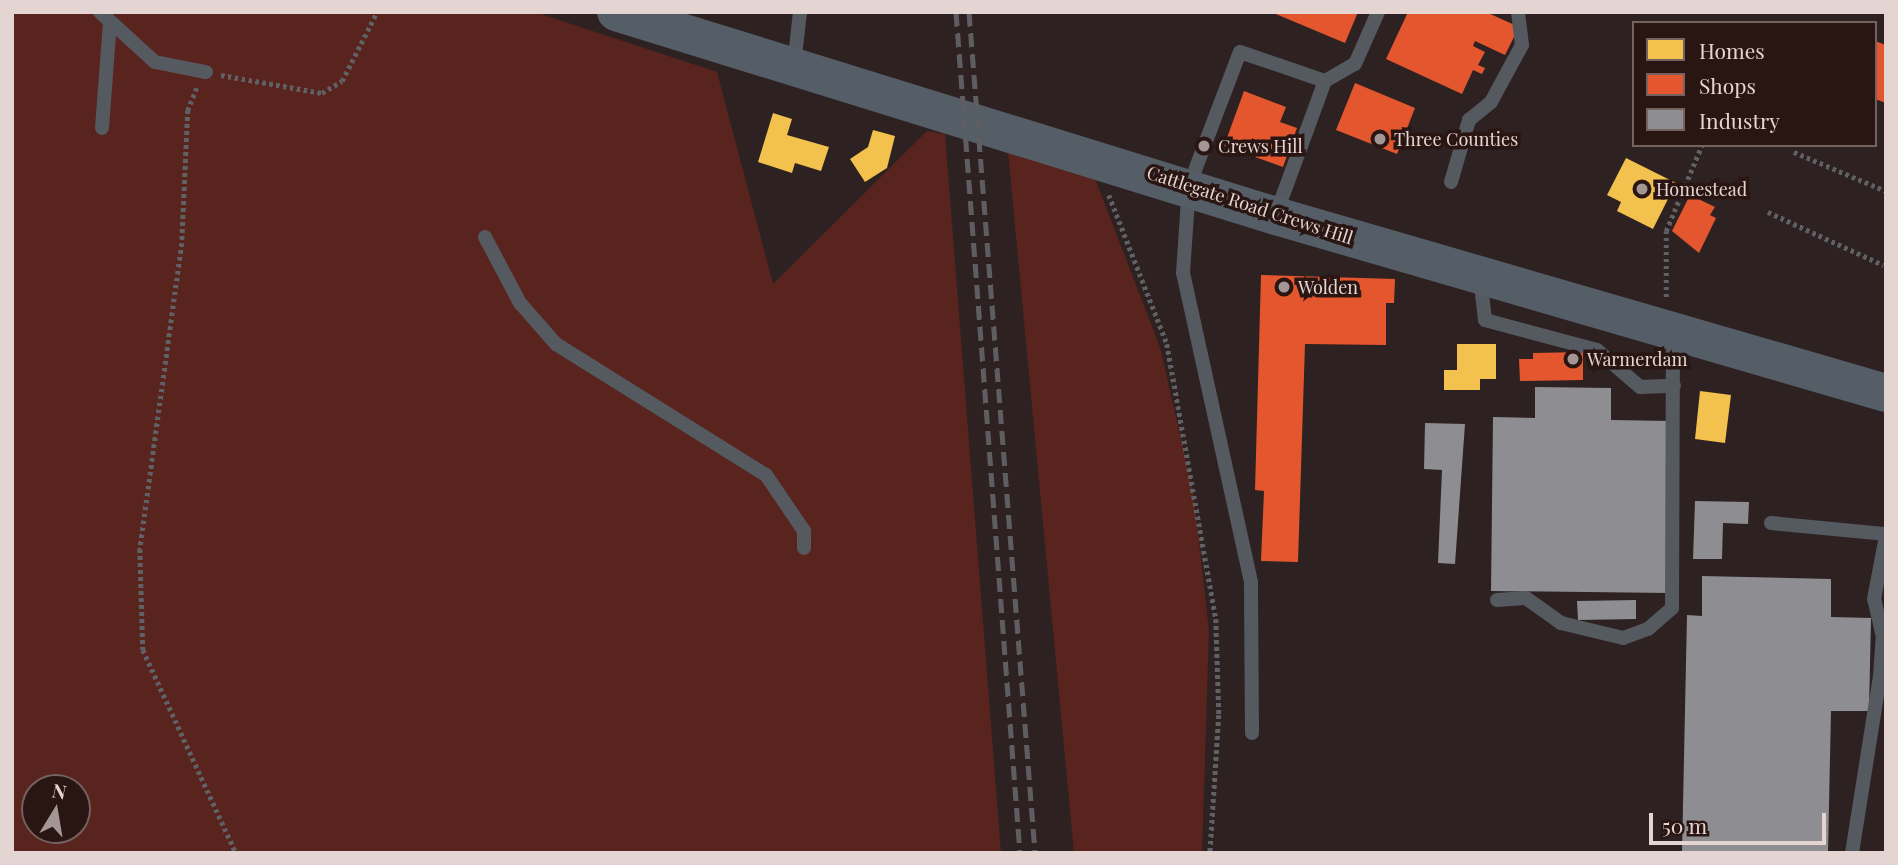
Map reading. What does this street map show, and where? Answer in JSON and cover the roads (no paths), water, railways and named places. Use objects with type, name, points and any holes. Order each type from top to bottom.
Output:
[{"type":"street","name":"Cattlegate Road Crews Hill","points":[[616,12],[1094,155],[1276,216],[1886,393]]},
{"type":"lane","points":[[794,66],[800,12]]},
{"type":"lane","points":[[1276,216],[1325,81],[1355,64],[1378,12]]},
{"type":"lane","points":[[1451,182],[1469,121],[1491,102],[1522,45],[1518,12]]},
{"type":"lane","points":[[105,17],[155,62],[206,72]]},
{"type":"lane","points":[[102,128],[105,17]]},
{"type":"lane","points":[[1252,733],[1251,582],[1182,273],[1189,186],[1240,52],[1325,81]]},
{"type":"lane","points":[[485,237],[520,303],[556,344],[766,475],[804,531],[804,548]]},
{"type":"lane","points":[[1479,275],[1485,320],[1597,350],[1640,387],[1674,386]]},
{"type":"lane","points":[[1497,600],[1526,598],[1570,627],[1623,638],[1648,629],[1672,608],[1673,331]]},
{"type":"lane","points":[[1771,523],[1886,535],[1874,599],[1883,637],[1880,676],[1852,853]]},
{"type":"railway","points":[[956,12],[1020,853]]},
{"type":"railway","points":[[969,12],[1035,853]]},
{"type":"place","name":"Three Counties","points":[[1380,139]]},
{"type":"place","name":"Crews Hill","points":[[1204,146]]},
{"type":"place","name":"Homestead","points":[[1642,189]]},
{"type":"place","name":"Wolden","points":[[1284,287]]},
{"type":"place","name":"Warmerdam","points":[[1573,359]]}]
